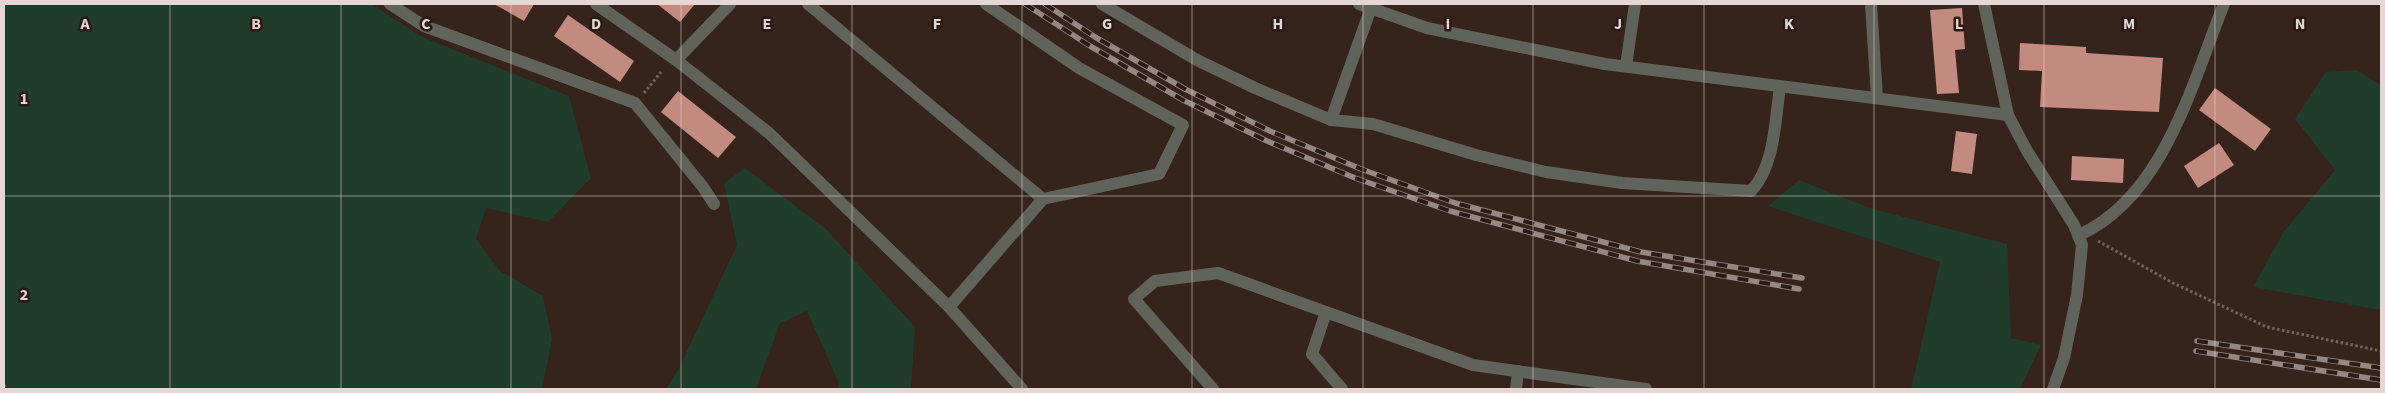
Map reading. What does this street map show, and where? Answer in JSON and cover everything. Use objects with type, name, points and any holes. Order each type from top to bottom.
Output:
[{"type":"street","points":[[390,4],[424,26],[635,103],[703,186],[714,204]]},
{"type":"street","points":[[596,4],[676,60],[769,133],[949,307],[1022,389]]},
{"type":"street","points":[[676,60],[730,4]]},
{"type":"street","points":[[808,4],[1043,199]]},
{"type":"street","points":[[949,307],[1043,199],[1159,174],[1183,125],[1079,68],[986,4]]},
{"type":"street","points":[[1102,4],[1197,60],[1255,88],[1331,120],[1373,124],[1476,155],[1546,172],[1622,183],[1752,191],[1759,183],[1768,162],[1780,87]]},
{"type":"street","points":[[1626,66],[1635,4]]},
{"type":"street","points":[[1871,4],[1877,98]]},
{"type":"street","points":[[1984,4],[2008,115],[2082,234],[2082,256],[2077,295],[2064,358],[2053,389]]},
{"type":"street","points":[[2082,234],[2094,228],[2122,203],[2160,158],[2184,111],[2224,4]]},
{"type":"street","points":[[1331,120],[1365,6],[1426,28],[1566,57],[1780,87],[2008,115]]},
{"type":"street","points":[[1213,389],[1134,299],[1155,281],[1218,273],[1473,364],[1646,389]]},
{"type":"street","points":[[1326,312],[1312,354],[1342,389]]},
{"type":"street","points":[[1516,389],[1518,371]]},
{"type":"path","points":[[635,103],[660,72]]},
{"type":"path","points":[[2082,234],[2173,284],[2267,327],[2381,351]]},
{"type":"path","points":[[4,385],[6,389]]},
{"type":"green space","points":[[4,4],[372,4],[422,37],[569,96],[591,178],[548,222],[486,208],[476,239],[500,271],[543,296],[552,339],[542,389],[4,389]]},
{"type":"green space","points":[[2357,70],[2381,85],[2381,310],[2253,287],[2283,233],[2335,170],[2295,119],[2326,72]]},
{"type":"green space","points":[[745,168],[826,229],[915,327],[911,389],[838,389],[838,381],[807,311],[780,323],[756,389],[666,389],[679,368],[737,245],[724,183]]},
{"type":"green space","points":[[1799,180],[1870,208],[2007,244],[2011,338],[2041,345],[2020,389],[1911,389],[1940,262],[1768,206]]},
{"type":"building","points":[[494,4],[534,4],[524,21]]},
{"type":"building","points":[[657,4],[695,4],[680,22]]},
{"type":"building","points":[[1962,8],[1965,49],[1955,50],[1959,93],[1937,94],[1930,10]]},
{"type":"building","points":[[568,15],[634,61],[620,82],[554,36]]},
{"type":"building","points":[[2020,43],[2086,47],[2086,53],[2163,58],[2159,112],[2040,107],[2042,71],[2019,70]]},
{"type":"building","points":[[2215,88],[2271,129],[2255,151],[2199,110]]},
{"type":"building","points":[[678,91],[736,137],[718,158],[661,112]]},
{"type":"building","points":[[1956,131],[1977,134],[1972,174],[1951,171]]},
{"type":"building","points":[[2219,143],[2234,165],[2198,188],[2184,166]]},
{"type":"building","points":[[2072,156],[2124,159],[2123,183],[2071,180]]},
{"type":"railway","points":[[1025,4],[1090,46],[1183,100],[1267,141],[1355,178],[1450,211],[1637,261],[1799,289]]},
{"type":"railway","points":[[1045,4],[1095,37],[1185,89],[1270,131],[1361,169],[1455,203],[1641,252],[1802,278]]},
{"type":"railway","points":[[2197,341],[2381,368]]},
{"type":"railway","points":[[2196,351],[2381,380]]}]
